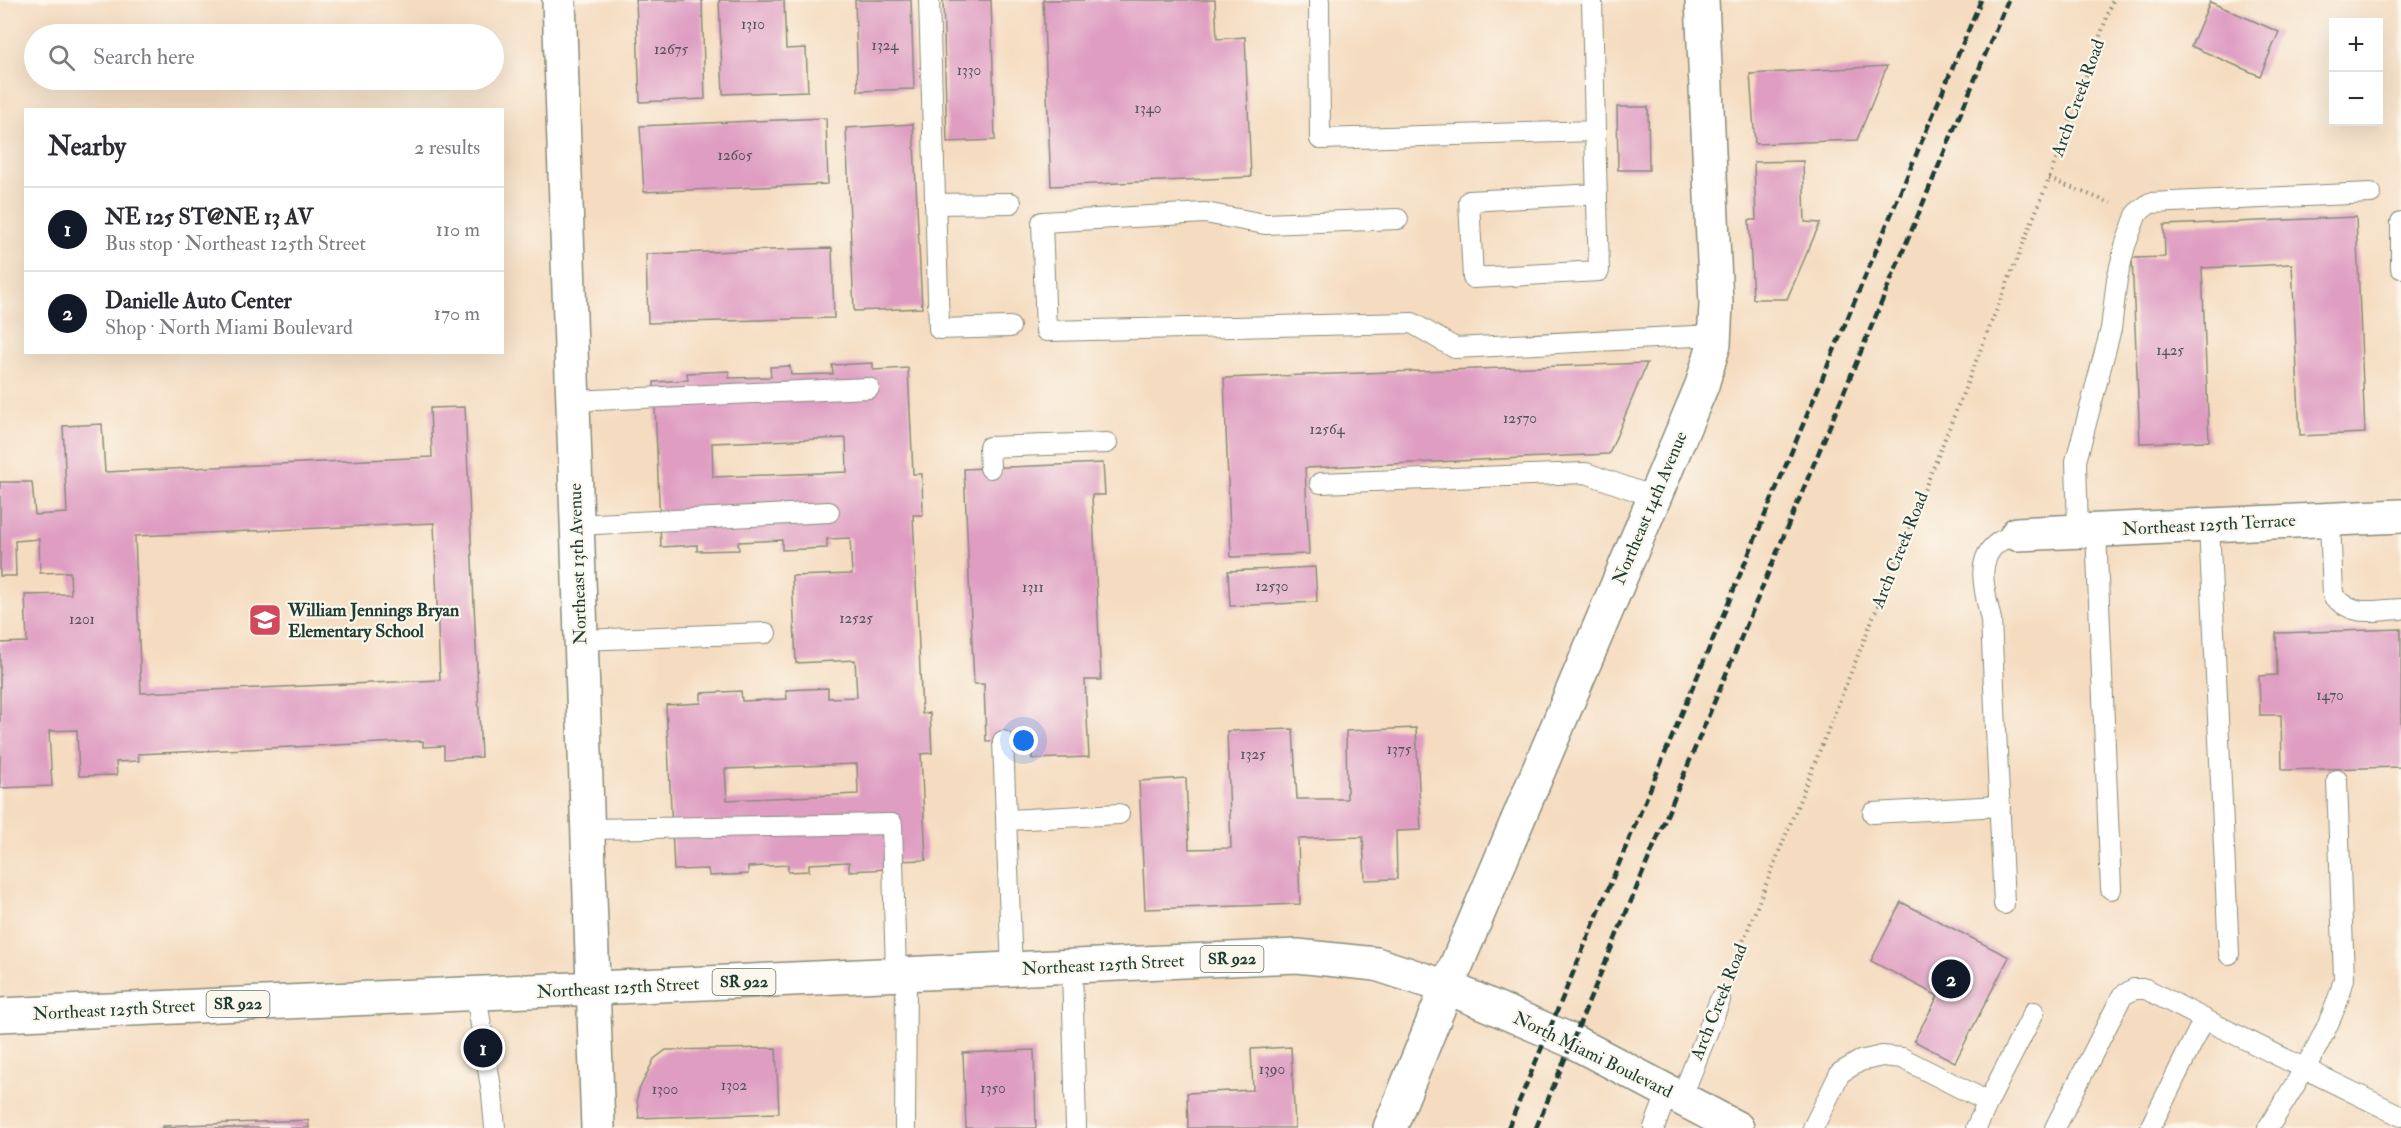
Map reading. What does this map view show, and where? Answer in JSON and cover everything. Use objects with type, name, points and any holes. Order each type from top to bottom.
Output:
[{"type":"street","name":"Northeast 13th Avenue","points":[[559,0],[598,1128]]},
{"type":"street","name":"Northeast 14th Avenue","points":[[1390,1128],[1702,385],[1714,335],[1716,304],[1702,0]]},
{"type":"street","name":"Northeast 125th Terrace","points":[[2017,534],[2401,516]]},
{"type":"street","name":"Northeast 125th Street","points":[[0,1015],[1297,956],[1376,964],[1448,987]]},
{"type":"street","name":"North Miami Boulevard","points":[[1448,987],[1572,1041],[1737,1128]]},
{"type":"lane","points":[[930,0],[939,329],[1010,327]]},
{"type":"lane","points":[[1319,0],[1320,139],[1595,131]]},
{"type":"lane","points":[[1592,0],[1599,271],[1473,278],[1469,201],[1597,194]]},
{"type":"lane","points":[[2111,889],[2087,531],[2076,461],[2111,329],[2117,279],[2125,246],[2137,213],[2151,203],[2371,193]]},
{"type":"lane","points":[[935,204],[1011,203]]},
{"type":"lane","points":[[1398,219],[1265,224],[1205,213],[1042,222],[1046,331],[1412,323],[1455,348],[1714,335]]},
{"type":"lane","points":[[2401,222],[2401,268]]},
{"type":"lane","points":[[573,402],[869,387]]},
{"type":"lane","points":[[990,468],[989,447],[1107,443]]},
{"type":"lane","points":[[1320,483],[1586,473],[1654,497]]},
{"type":"lane","points":[[577,525],[829,512]]},
{"type":"lane","points":[[2330,520],[2333,596],[2354,611],[2401,609]]},
{"type":"lane","points":[[2209,525],[2229,954]]},
{"type":"lane","points":[[2004,904],[1991,620],[1982,578],[1986,558],[1998,542],[2017,534]]},
{"type":"lane","points":[[581,640],[766,633]]},
{"type":"lane","points":[[1003,741],[1012,970]]},
{"type":"lane","points":[[2268,1128],[2304,1069],[2338,1002],[2344,979],[2337,780]]},
{"type":"lane","points":[[1873,813],[2000,806]]},
{"type":"lane","points":[[1007,820],[1119,814]]},
{"type":"lane","points":[[588,829],[892,824],[901,975],[905,1128]]},
{"type":"lane","points":[[1072,967],[1076,1128]]},
{"type":"lane","points":[[2055,1128],[2122,996],[2134,989],[2146,989],[2401,1116]]},
{"type":"lane","points":[[476,994],[492,1094],[495,1128]]},
{"type":"lane","name":"Arch Creek Road","points":[[1654,1128],[1675,1095],[1720,999]]},
{"type":"lane","points":[[1976,1128],[2034,1012]]},
{"type":"lane","points":[[2150,1128],[2204,1019]]},
{"type":"lane","points":[[1813,1128],[1840,1073],[1860,1061],[1882,1056],[1902,1058],[1988,1102]]},
{"type":"path","name":"Arch Creek Road","points":[[1720,999],[2049,179],[2113,0]]},
{"type":"path","points":[[2049,179],[2137,213]]},
{"type":"building","points":[[636,0],[702,0],[705,99],[640,102]]},
{"type":"building","points":[[719,0],[784,0],[786,49],[806,48],[808,91],[723,94]]},
{"type":"building","points":[[855,0],[911,0],[914,89],[858,91]]},
{"type":"building","points":[[943,0],[991,0],[995,140],[947,142]]},
{"type":"building","points":[[1043,0],[1215,0],[1217,39],[1245,37],[1251,177],[1051,186]]},
{"type":"building","points":[[2210,2],[2279,32],[2260,76],[2191,46]]},
{"type":"building","points":[[1887,66],[1857,140],[1755,144],[1750,74]]},
{"type":"building","points":[[1617,107],[1648,107],[1649,170],[1618,170]]},
{"type":"building","points":[[826,118],[828,184],[644,192],[640,126]]},
{"type":"building","points":[[913,124],[922,308],[854,311],[846,128]]},
{"type":"building","points":[[1803,161],[1805,222],[1820,223],[1787,299],[1753,299],[1749,220],[1756,220],[1754,162]]},
{"type":"building","points":[[2356,217],[2365,433],[2300,436],[2292,264],[2202,268],[2209,441],[2140,443],[2132,258],[2165,257],[2164,225]]},
{"type":"building","points":[[832,248],[834,318],[648,323],[646,254]]},
{"type":"building","points":[[873,363],[873,370],[908,368],[913,474],[922,474],[923,515],[913,515],[922,714],[930,713],[932,753],[921,754],[926,860],[893,861],[890,869],[849,871],[849,862],[809,864],[809,871],[788,872],[788,865],[748,867],[748,874],[709,876],[708,869],[674,870],[666,705],[701,703],[701,693],[741,691],[742,701],[787,699],[786,690],[828,688],[828,698],[857,697],[855,660],[796,663],[792,576],[852,574],[850,538],[827,539],[827,548],[782,550],[782,540],[738,542],[739,550],[697,551],[697,545],[661,547],[654,382],[688,380],[687,373],[729,371],[729,378],[771,377],[770,367],[790,366],[791,375],[833,374],[832,365]],"holes":[[[846,438],[847,472],[713,477],[712,443]],[[857,764],[858,794],[727,800],[725,769]]]},
{"type":"building","points":[[1647,363],[1609,454],[1305,468],[1309,554],[1231,557],[1224,378]]},
{"type":"building","points":[[465,407],[481,757],[444,759],[444,746],[423,747],[423,741],[138,754],[139,761],[116,762],[117,775],[79,776],[77,730],[49,731],[52,786],[0,788],[0,643],[27,642],[25,595],[71,594],[70,572],[40,573],[39,539],[15,541],[16,576],[0,576],[0,482],[32,482],[35,515],[67,513],[63,426],[102,424],[105,472],[432,457],[430,408]],"holes":[[[434,523],[440,680],[141,693],[135,536]]]},
{"type":"building","points":[[1103,463],[1105,495],[1092,495],[1101,680],[1085,680],[1089,757],[1032,759],[1032,740],[986,741],[984,684],[974,684],[964,469]]},
{"type":"building","points":[[1315,567],[1317,602],[1230,606],[1228,571]]},
{"type":"building","points":[[2401,629],[2401,767],[2282,770],[2281,715],[2260,715],[2259,676],[2277,675],[2276,633]]},
{"type":"building","points":[[1416,728],[1421,830],[1396,831],[1397,879],[1365,880],[1363,837],[1298,839],[1300,904],[1145,909],[1139,781],[1186,778],[1189,849],[1231,848],[1227,731],[1293,729],[1297,799],[1347,799],[1346,731]]},
{"type":"building","points":[[1901,902],[2009,957],[1955,1062],[1914,1041],[1938,996],[1871,961]]},
{"type":"building","points":[[1291,1047],[1295,1128],[1188,1128],[1187,1093],[1253,1090],[1251,1049]]},
{"type":"building","points":[[776,1048],[779,1113],[639,1118],[637,1099],[639,1090],[654,1059],[666,1050]]},
{"type":"building","points":[[1034,1050],[1036,1128],[966,1128],[963,1053]]},
{"type":"building","points":[[308,1120],[309,1128],[163,1128],[163,1126]]},
{"type":"railway","points":[[1508,1128],[1981,0]]},
{"type":"railway","points":[[1536,1128],[2008,0]]},
{"type":"place","name":"William Jennings Bryan Elementary School","points":[[265,620]]},
{"type":"place","name":"Danielle Auto Center","points":[[1951,979]]},
{"type":"place","name":"NE 125 ST@NE 13 AV","points":[[483,1048]]}]
